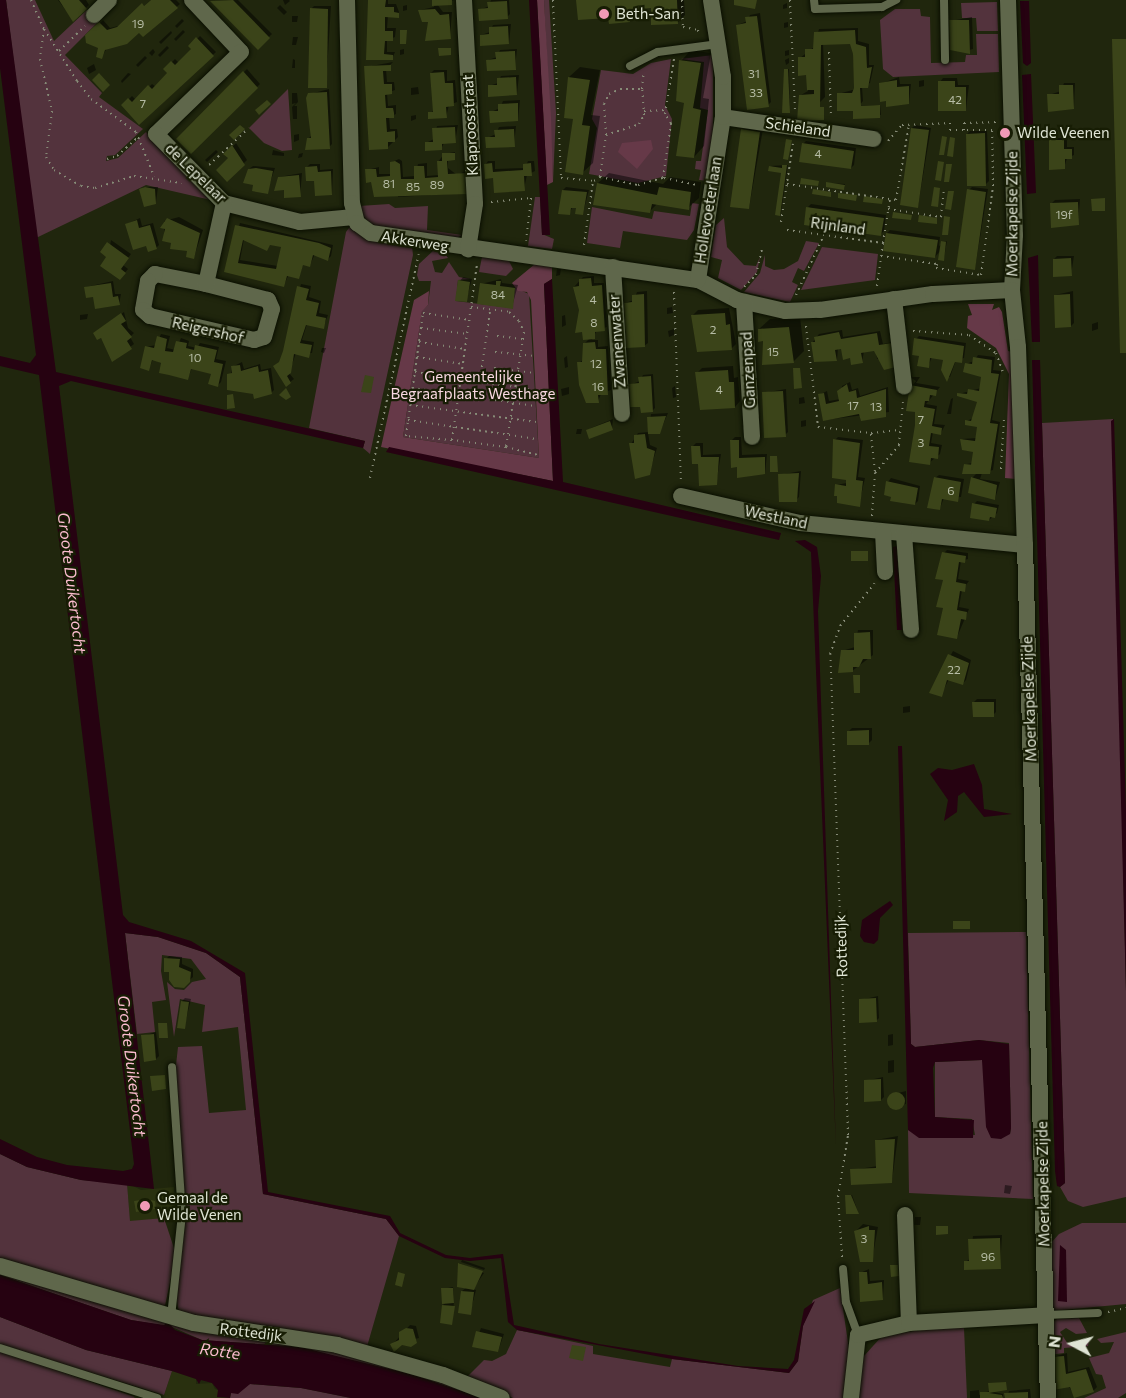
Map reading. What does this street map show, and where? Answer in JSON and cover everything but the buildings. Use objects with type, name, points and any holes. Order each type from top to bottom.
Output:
[{"type":"street","points":[[94,15],[109,0]]},
{"type":"street","name":"de Lepelaar","points":[[192,0],[241,52],[156,134],[225,202],[300,222],[354,218]]},
{"type":"street","points":[[347,0],[346,87],[354,218]]},
{"type":"street","name":"Klaproosstraat","points":[[464,0],[475,204],[474,249]]},
{"type":"street","name":"Hollevoeterlaan","points":[[711,0],[718,44],[723,117],[698,280],[740,301],[796,311],[1012,290]]},
{"type":"street","name":"Moerkapelse Zijde","points":[[1008,0],[1015,235],[1012,290],[1018,347],[1025,545],[1048,1398]]},
{"type":"street","name":"Schieland","points":[[723,117],[880,140]]},
{"type":"street","points":[[206,284],[225,202]]},
{"type":"street","name":"Akkerweg","points":[[354,218],[371,233],[698,280]]},
{"type":"street","name":"Zwanenwater","points":[[613,267],[622,414]]},
{"type":"street","name":"Reigershof","points":[[155,274],[206,284],[268,300],[272,309],[264,337],[254,340],[150,316],[142,309],[148,281],[155,274]]},
{"type":"street","name":"Ganzenpad","points":[[740,301],[752,437]]},
{"type":"street","points":[[887,301],[899,329],[904,386]]},
{"type":"street","name":"Westland","points":[[681,496],[800,523],[1025,545]]},
{"type":"street","points":[[878,531],[885,572]]},
{"type":"street","points":[[904,534],[911,630]]},
{"type":"street","points":[[905,1215],[909,1323]]},
{"type":"street","name":"Rottedijk","points":[[0,1266],[171,1317],[237,1332],[337,1345],[443,1375],[502,1398]]},
{"type":"street","points":[[851,1398],[858,1335],[909,1323],[1046,1315]]},
{"type":"lane","points":[[814,0],[815,9],[882,8],[896,0]]},
{"type":"lane","points":[[944,0],[945,60]]},
{"type":"lane","points":[[630,66],[645,58],[676,49],[718,44]]},
{"type":"lane","points":[[171,1067],[182,1214],[171,1317]]},
{"type":"lane","points":[[843,1269],[846,1302],[858,1335]]},
{"type":"lane","points":[[1046,1315],[1098,1313]]},
{"type":"lane","points":[[0,1348],[157,1398]]},
{"type":"path","points":[[31,0],[44,29],[91,99],[135,132],[154,176]]},
{"type":"path","points":[[553,0],[561,178],[593,181],[600,177],[638,185],[663,178],[711,188]]},
{"type":"path","points":[[682,0],[683,27],[698,30],[700,46]]},
{"type":"path","points":[[59,51],[94,15]]},
{"type":"path","points":[[44,29],[40,59],[52,111],[48,163],[75,183],[94,188],[128,177],[154,176],[190,184],[249,128]]},
{"type":"path","points":[[663,178],[671,123],[665,110],[676,49]]},
{"type":"path","points":[[829,52],[832,132]]},
{"type":"path","points":[[556,56],[562,56]]},
{"type":"path","points":[[606,135],[639,124],[644,111],[642,89],[645,58]]},
{"type":"path","points":[[600,177],[606,135],[602,117],[609,94],[620,89],[642,89]]},
{"type":"path","points":[[644,111],[665,110]]},
{"type":"path","points":[[880,140],[902,125],[950,123],[950,129],[964,130],[964,123],[996,122]]},
{"type":"path","points":[[787,184],[896,200],[909,125]]},
{"type":"path","name":"Moerkapelse Zijde","points":[[881,256],[937,264],[936,268],[981,275],[993,186],[992,130],[964,130]]},
{"type":"path","points":[[584,245],[593,181]]},
{"type":"path","points":[[888,209],[941,217],[944,187]]},
{"type":"path","points":[[475,204],[531,198],[525,256]]},
{"type":"path","points":[[883,243],[890,199]]},
{"type":"path","name":"Rijnland","points":[[787,230],[883,243],[881,256],[887,301]]},
{"type":"path","points":[[824,235],[796,311],[818,427],[871,433],[901,430]]},
{"type":"path","points":[[370,478],[422,242]]},
{"type":"path","points":[[452,440],[470,320],[474,249]]},
{"type":"path","points":[[740,301],[745,285],[756,275],[762,250]]},
{"type":"path","points":[[673,276],[681,496]]},
{"type":"path","points":[[471,307],[516,316],[522,325],[521,355],[506,447]]},
{"type":"path","points":[[481,373],[490,309]]},
{"type":"path","points":[[470,320],[423,313],[406,436],[506,447],[537,455]]},
{"type":"path","points":[[421,328],[468,334]]},
{"type":"path","points":[[899,329],[969,335],[996,353],[1006,381]]},
{"type":"path","points":[[497,336],[523,339]]},
{"type":"path","points":[[419,342],[465,350]]},
{"type":"path","points":[[495,351],[532,356]]},
{"type":"path","points":[[417,357],[463,364]]},
{"type":"path","points":[[494,368],[532,373]]},
{"type":"path","points":[[414,372],[534,390]]},
{"type":"path","points":[[875,473],[894,454],[901,430],[904,386]]},
{"type":"path","points":[[412,388],[535,406]]},
{"type":"path","points":[[410,405],[536,423]]},
{"type":"path","points":[[1001,469],[1004,414]]},
{"type":"path","points":[[408,420],[537,439]]},
{"type":"path","points":[[871,433],[878,531]]},
{"type":"path","name":"Rottedijk","points":[[843,1269],[838,1197],[848,1135],[830,654],[840,626],[885,572]]},
{"type":"path","points":[[1098,1313],[1126,1308]]},
{"type":"shaded area","points":[[537,0],[544,0],[551,117],[553,182],[547,185]]},
{"type":"shaded area","points":[[651,140],[653,149],[637,169],[618,152],[622,143]]},
{"type":"shaded area","points":[[535,264],[552,267],[552,279],[544,284],[553,481],[381,447],[414,300],[429,291],[428,305],[422,311],[403,437],[539,458],[531,300],[527,292],[518,291],[512,283]]},
{"type":"shaded area","points":[[968,304],[994,304],[992,310],[999,307],[1002,312],[1008,351],[1012,352],[1016,479],[1005,478],[1009,374],[996,348],[967,328],[968,316],[972,315]]},
{"type":"shaded area","points":[[127,1183],[141,1190],[174,1187],[176,1217],[130,1222]]},
{"type":"shaded area","points":[[172,1371],[196,1379],[196,1384],[212,1383],[215,1389],[242,1398],[134,1398],[137,1389],[164,1395]]},
{"type":"green space","points":[[6,0],[35,0],[54,41],[87,10],[98,22],[65,55],[102,93],[99,97],[143,129],[115,155],[107,156],[106,161],[118,158],[146,132],[211,200],[146,185],[36,238]]},
{"type":"green space","points":[[544,0],[549,0],[556,113],[553,182]]},
{"type":"green space","points":[[997,2],[998,31],[977,31],[976,18],[962,18],[961,3]]},
{"type":"green space","points":[[895,9],[920,9],[921,16],[930,17],[931,63],[965,62],[966,55],[977,55],[976,34],[998,34],[999,72],[893,77],[883,69],[880,20]]},
{"type":"green space","points":[[713,55],[713,143],[707,181],[699,180],[701,170],[695,169],[696,161],[701,161],[708,110],[700,108],[704,62],[681,59]]},
{"type":"green space","points":[[671,59],[665,105],[672,119],[666,176],[638,183],[589,174],[597,128],[592,119],[601,70],[633,74],[651,63]]},
{"type":"green space","points":[[288,89],[292,150],[282,151],[264,143],[249,128]]},
{"type":"green space","points":[[535,197],[540,197],[542,234],[554,239],[552,249],[528,246]]},
{"type":"green space","points":[[692,203],[699,204],[694,230],[687,240],[623,231],[620,248],[587,243],[592,207],[652,219],[654,211],[690,216]]},
{"type":"green space","points":[[389,204],[395,208],[428,206],[427,230],[462,235],[454,240],[377,228],[365,219],[359,206]]},
{"type":"green space","points":[[724,218],[727,247],[744,265],[756,266],[760,257],[757,272],[741,290],[718,278],[722,260],[711,257],[716,225]]},
{"type":"green space","points":[[351,225],[412,246],[413,255],[370,454],[363,448],[365,441],[309,428],[346,232]]},
{"type":"green space","points":[[806,241],[819,243],[804,271],[798,268],[792,282],[798,285],[790,302],[744,292],[760,273],[765,255],[765,266],[774,270],[784,269],[798,261]]},
{"type":"green space","points":[[822,247],[878,254],[875,280],[801,290]]},
{"type":"green space","name":"Gemeentelijke Begraafplaats Westhage","points":[[434,250],[443,251],[448,258],[432,261],[435,272],[442,273],[449,262],[459,277],[470,279],[458,280],[456,301],[512,308],[515,288],[529,294],[539,458],[403,437],[422,310],[428,305],[431,281],[419,281],[417,275],[419,264]]},
{"type":"green space","points":[[482,257],[509,261],[513,269],[506,276],[479,272]]},
{"type":"green space","points":[[1113,419],[1126,991],[1126,1197],[1083,1207],[1068,1201],[1060,1187],[1065,1183],[1042,423]]},
{"type":"green space","points":[[1026,932],[1033,1199],[909,1193],[908,1130],[975,1135],[972,1119],[935,1117],[935,1062],[982,1060],[1010,1134],[1011,1128],[1009,1043],[979,1040],[915,1047],[911,1044],[908,933]]},
{"type":"green space","points":[[125,933],[158,937],[206,953],[240,977],[263,1194],[386,1219],[399,1236],[366,1350],[179,1313],[176,1296],[185,1226],[175,1074],[178,1047],[202,1046],[209,1113],[246,1110],[238,1027],[202,1032],[205,1005],[180,999],[174,1037],[167,982],[175,989],[184,990],[192,982],[206,979],[191,959],[162,955],[161,971],[166,1000],[152,1002],[155,1032],[137,1034]]},
{"type":"green space","points":[[0,1154],[27,1167],[81,1180],[127,1183],[130,1221],[164,1218],[176,1254],[165,1306],[0,1263]]},
{"type":"green space","points":[[1082,1223],[1126,1223],[1126,1304],[1052,1311],[1050,1244],[1059,1234]]},
{"type":"green space","points":[[0,1269],[398,1366],[475,1395],[300,1347],[202,1340],[172,1327],[131,1320],[0,1275]]},
{"type":"green space","points":[[840,1288],[851,1363],[844,1398],[513,1398],[468,1376],[484,1360],[492,1361],[506,1354],[517,1330],[593,1346],[593,1354],[670,1367],[672,1359],[789,1373],[798,1361],[803,1326],[813,1300]]},
{"type":"green space","points":[[0,1317],[86,1350],[172,1371],[164,1395],[0,1345]]},
{"type":"green space","points":[[1079,1318],[1087,1333],[1076,1334],[1066,1328],[1060,1332],[1068,1344],[1089,1340],[1088,1346],[1064,1348],[1064,1353],[1049,1355],[1050,1324],[1057,1319]]},
{"type":"green space","points":[[960,1324],[964,1328],[967,1398],[856,1398],[864,1356],[882,1336]]},
{"type":"green space","points":[[1126,1332],[1126,1393],[1118,1398],[1084,1398],[1106,1388],[1102,1375],[1096,1374],[1089,1358],[1109,1353],[1114,1342],[1101,1343],[1097,1339]]},
{"type":"green space","points":[[0,1351],[135,1397],[0,1398]]},
{"type":"green space","points":[[250,1384],[301,1388],[351,1398],[230,1398],[231,1393]]},
{"type":"water","name":"Groote Duikertocht","points":[[0,0],[6,0],[56,372],[365,441],[363,448],[71,381],[59,386],[123,915],[129,922],[191,941],[245,973],[268,1192],[390,1216],[400,1233],[446,1255],[470,1258],[503,1254],[514,1325],[599,1344],[738,1366],[788,1369],[794,1360],[804,1309],[815,1301],[803,1326],[798,1361],[789,1373],[672,1359],[517,1330],[508,1322],[501,1258],[470,1261],[445,1258],[399,1236],[386,1219],[263,1194],[240,977],[206,953],[158,937],[125,933],[154,1189],[81,1180],[27,1167],[0,1154],[0,1139],[37,1157],[67,1165],[123,1171],[132,1169],[134,1164],[39,375],[0,366],[0,356],[30,363],[36,355],[0,68]]},
{"type":"water","points":[[529,0],[537,0],[550,235],[542,235]]},
{"type":"water","points":[[1020,1],[1029,1],[1031,63],[1027,66],[1023,63]]},
{"type":"water","points":[[1031,74],[1036,193],[1027,194],[1022,75]]},
{"type":"water","points":[[1038,255],[1040,342],[1032,342],[1028,258]]},
{"type":"water","points":[[552,279],[563,482],[781,533],[779,540],[386,452],[389,447],[553,481],[544,284]]},
{"type":"water","points":[[1032,360],[1040,360],[1065,1183],[1060,1187],[1057,1186],[1055,1171]]},
{"type":"water","points":[[1114,419],[1126,810],[1126,991],[1111,421]]},
{"type":"water","points":[[805,540],[817,547],[821,576],[818,611],[836,1148],[811,552],[795,541]]},
{"type":"water","points":[[897,546],[902,630],[897,630],[893,547]]},
{"type":"water","points":[[898,746],[902,746],[911,1044],[915,1047],[979,1040],[1009,1044],[1011,1128],[1010,1134],[1001,1139],[991,1138],[986,1127],[982,1060],[935,1062],[933,1068],[935,1117],[974,1120],[973,1138],[919,1138],[908,1130]]},
{"type":"water","points":[[974,764],[982,785],[984,809],[1012,814],[984,817],[964,792],[958,796],[957,812],[944,821],[948,800],[930,774],[938,768],[952,770]]},
{"type":"water","points":[[890,901],[893,905],[880,918],[878,940],[874,944],[864,942],[860,936],[862,920]]},
{"type":"water","points":[[1060,1245],[1066,1250],[1067,1302],[1058,1301]]},
{"type":"water","name":"Rotte","points":[[0,1275],[131,1320],[164,1325],[168,1322],[175,1330],[202,1340],[300,1347],[414,1375],[482,1398],[351,1398],[301,1388],[250,1384],[238,1394],[231,1393],[230,1398],[217,1397],[218,1390],[212,1383],[201,1380],[199,1384],[196,1379],[172,1371],[86,1350],[0,1317]]},
{"type":"place","name":"Beth-San","points":[[604,14]]},
{"type":"place","name":"Wilde Veenen","points":[[1005,133]]},
{"type":"place","name":"Gemaal de Wilde Venen","points":[[145,1206]]}]
